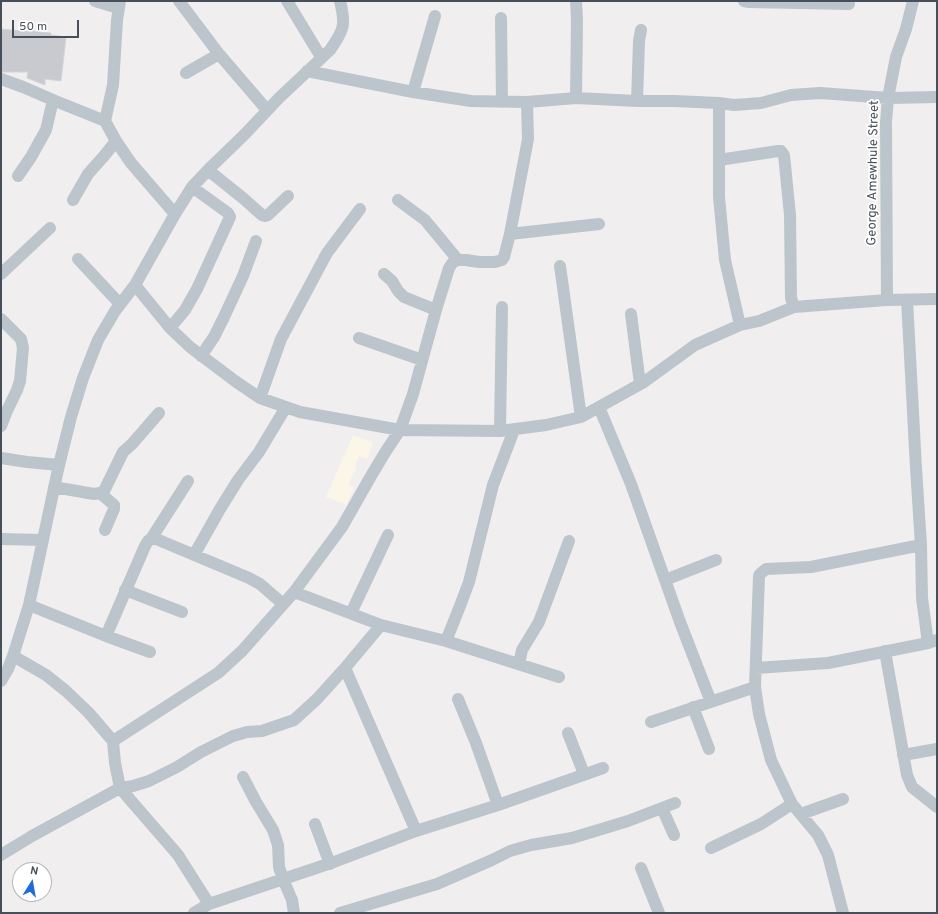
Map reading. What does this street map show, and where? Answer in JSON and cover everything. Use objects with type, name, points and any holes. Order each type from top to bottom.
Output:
[{"type":"street","points":[[95,1],[119,4],[113,85],[105,121]]},
{"type":"street","points":[[179,1],[219,54],[267,110]]},
{"type":"street","points":[[287,1],[321,57]]},
{"type":"street","points":[[1,681],[13,656],[29,606],[54,487],[71,417],[83,378],[98,340],[115,311],[135,285],[192,187],[279,98],[330,50],[344,25],[344,14],[340,1]]},
{"type":"street","points":[[576,1],[576,98]]},
{"type":"street","points":[[744,1],[849,4]]},
{"type":"street","name":"George Amewhule Street","points":[[888,300],[886,122],[888,98],[896,57],[906,29],[913,1]]},
{"type":"street","points":[[413,92],[435,16]]},
{"type":"street","points":[[501,18],[502,102]]},
{"type":"street","points":[[636,101],[639,41],[641,30]]},
{"type":"street","points":[[186,73],[219,54]]},
{"type":"street","points":[[307,72],[413,92],[471,101],[527,102],[576,98],[674,101],[734,105],[761,103],[791,95],[820,93],[888,98],[937,98]]},
{"type":"street","points":[[1,79],[105,121],[131,163],[175,214]]},
{"type":"street","points":[[18,176],[31,157],[46,130],[53,100]]},
{"type":"street","points":[[114,741],[218,673],[242,651],[294,592],[342,527],[374,470],[400,430],[413,394],[449,268],[453,262],[458,260],[495,262],[502,260],[504,257],[510,234],[528,139],[527,102]]},
{"type":"street","points":[[719,103],[720,197],[725,260],[740,325]]},
{"type":"street","points":[[73,200],[88,174],[116,141]]},
{"type":"street","points":[[720,160],[778,151],[781,151],[784,155],[790,215],[791,298],[794,307]]},
{"type":"street","points":[[208,170],[265,216],[268,215],[288,196]]},
{"type":"street","points":[[170,328],[184,310],[197,289],[230,217],[228,213],[192,187]]},
{"type":"street","points":[[398,200],[425,220],[458,260]]},
{"type":"street","points":[[260,398],[284,332],[327,253],[360,209]]},
{"type":"street","points":[[510,234],[599,224]]},
{"type":"street","points":[[1,274],[50,228]]},
{"type":"street","points":[[201,356],[221,324],[243,276],[256,241]]},
{"type":"street","points":[[78,259],[120,304]]},
{"type":"street","points":[[560,266],[581,417]]},
{"type":"street","points":[[384,274],[392,281],[404,297],[436,310]]},
{"type":"street","points":[[135,285],[170,328],[190,347],[260,398],[300,412],[400,430],[500,432],[546,425],[581,417],[640,384],[695,345],[740,325],[759,321],[794,307],[888,300],[937,299]]},
{"type":"street","points":[[756,668],[828,663],[933,641],[922,598],[921,545],[907,300]]},
{"type":"street","points":[[500,432],[502,307]]},
{"type":"street","points":[[631,314],[640,384]]},
{"type":"street","points":[[1,319],[21,339],[23,348],[20,381],[1,426]]},
{"type":"street","points":[[359,338],[422,360]]},
{"type":"street","points":[[194,555],[238,480],[259,452],[286,407]]},
{"type":"street","points":[[600,407],[631,484],[680,622],[711,702]]},
{"type":"street","points":[[54,487],[94,494],[104,491],[123,452],[159,413]]},
{"type":"street","points":[[446,641],[469,582],[494,485],[514,430]]},
{"type":"street","points":[[1,458],[59,465]]},
{"type":"street","points":[[106,636],[145,546],[188,481]]},
{"type":"street","points":[[100,493],[114,505],[106,530]]},
{"type":"street","points":[[351,613],[388,536]]},
{"type":"street","points":[[1,539],[43,540]]},
{"type":"street","points":[[151,539],[156,539],[249,578],[260,584],[283,604]]},
{"type":"street","points":[[519,664],[522,650],[538,622],[569,541]]},
{"type":"street","points":[[843,913],[828,855],[818,836],[792,804],[771,760],[759,714],[755,687],[759,576],[766,569],[811,567],[921,545]]},
{"type":"street","points":[[665,580],[716,560]]},
{"type":"street","points":[[125,590],[182,612]]},
{"type":"street","points":[[294,592],[381,625],[446,641],[559,677]]},
{"type":"street","points":[[29,606],[150,652]]},
{"type":"street","points":[[1,854],[120,788],[133,786],[148,781],[233,736],[247,732],[262,731],[294,720],[317,699],[381,625]]},
{"type":"street","points":[[885,652],[906,775],[912,787],[937,808]]},
{"type":"street","points":[[13,656],[46,674],[88,712],[114,741],[115,763],[120,788],[178,855],[209,904]]},
{"type":"street","points":[[345,668],[416,831]]},
{"type":"street","points":[[651,722],[755,687]]},
{"type":"street","points":[[458,699],[476,743],[498,805]]},
{"type":"street","points":[[693,708],[709,749]]},
{"type":"street","points":[[568,733],[584,774]]},
{"type":"street","points":[[903,755],[937,749]]},
{"type":"street","points":[[194,913],[209,904],[330,864],[416,831],[498,805],[603,768]]},
{"type":"street","points":[[243,777],[256,802],[274,830],[277,839],[279,866],[292,900],[294,913]]},
{"type":"street","points":[[800,814],[843,800]]},
{"type":"street","points":[[340,913],[353,911],[437,884],[510,851],[531,845],[572,838],[628,821],[675,803]]},
{"type":"street","points":[[711,848],[761,824],[792,804]]},
{"type":"street","points":[[662,808],[674,835]]},
{"type":"street","points":[[315,824],[330,864]]},
{"type":"street","points":[[641,868],[659,913]]},
{"type":"shaded area","points":[[353,435],[373,443],[367,459],[359,456],[355,465],[356,469],[348,485],[354,487],[347,505],[326,497]]},
{"type":"building","points":[[1,29],[51,33],[51,35],[66,37],[61,81],[45,79],[45,85],[27,78],[28,72],[1,72]]}]
